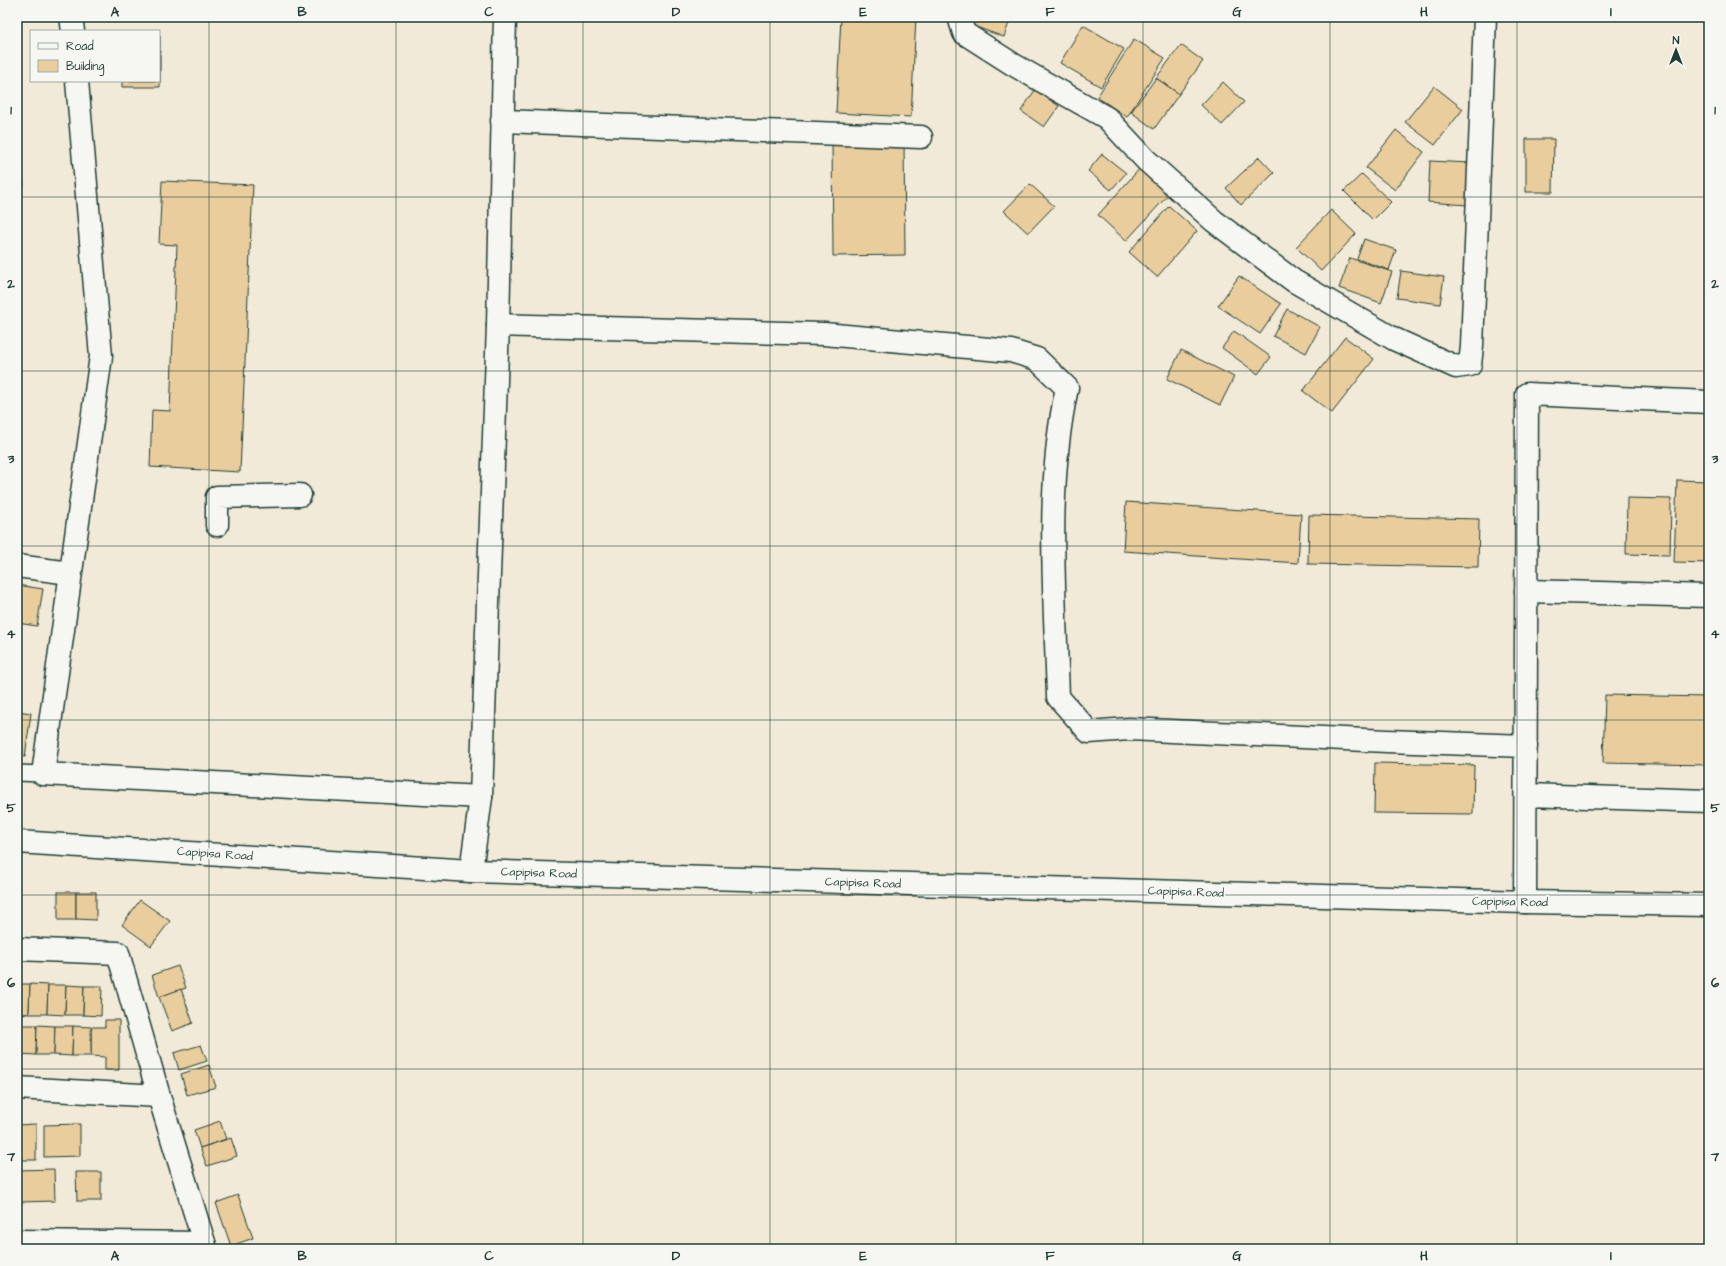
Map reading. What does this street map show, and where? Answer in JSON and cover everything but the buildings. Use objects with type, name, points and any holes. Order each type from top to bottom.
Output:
[{"type":"street","points":[[71,17],[73,30]]},
{"type":"street","points":[[471,871],[481,797],[498,325],[505,17]]},
{"type":"street","points":[[959,17],[964,33],[1014,65],[1107,118],[1146,160],[1214,221],[1294,281],[1394,339],[1456,367],[1470,365],[1472,346],[1485,17]]},
{"type":"street","points":[[77,82],[100,356],[44,774],[481,797]]},
{"type":"street","points":[[502,121],[920,137]]},
{"type":"street","points":[[498,325],[824,334],[1010,351],[1037,359],[1067,388],[1059,422],[1053,492],[1058,697],[1089,732],[1129,729],[1387,742],[1526,746]]},
{"type":"street","points":[[1525,902],[1527,394],[1709,402]]},
{"type":"street","points":[[217,525],[217,497],[300,496]]},
{"type":"street","points":[[17,566],[70,573]]},
{"type":"street","points":[[1526,591],[1709,596]]},
{"type":"street","points":[[1526,795],[1709,801]]},
{"type":"street","name":"Capipisa Road","points":[[17,842],[471,871],[1525,902],[1709,905]]},
{"type":"street","points":[[17,948],[118,953],[159,1096],[205,1246],[17,1241]]},
{"type":"street","points":[[17,1088],[159,1096]]},
{"type":"lane","points":[[17,773],[44,774]]},
{"type":"water","points":[[17,141],[24,185],[17,196]]}]
